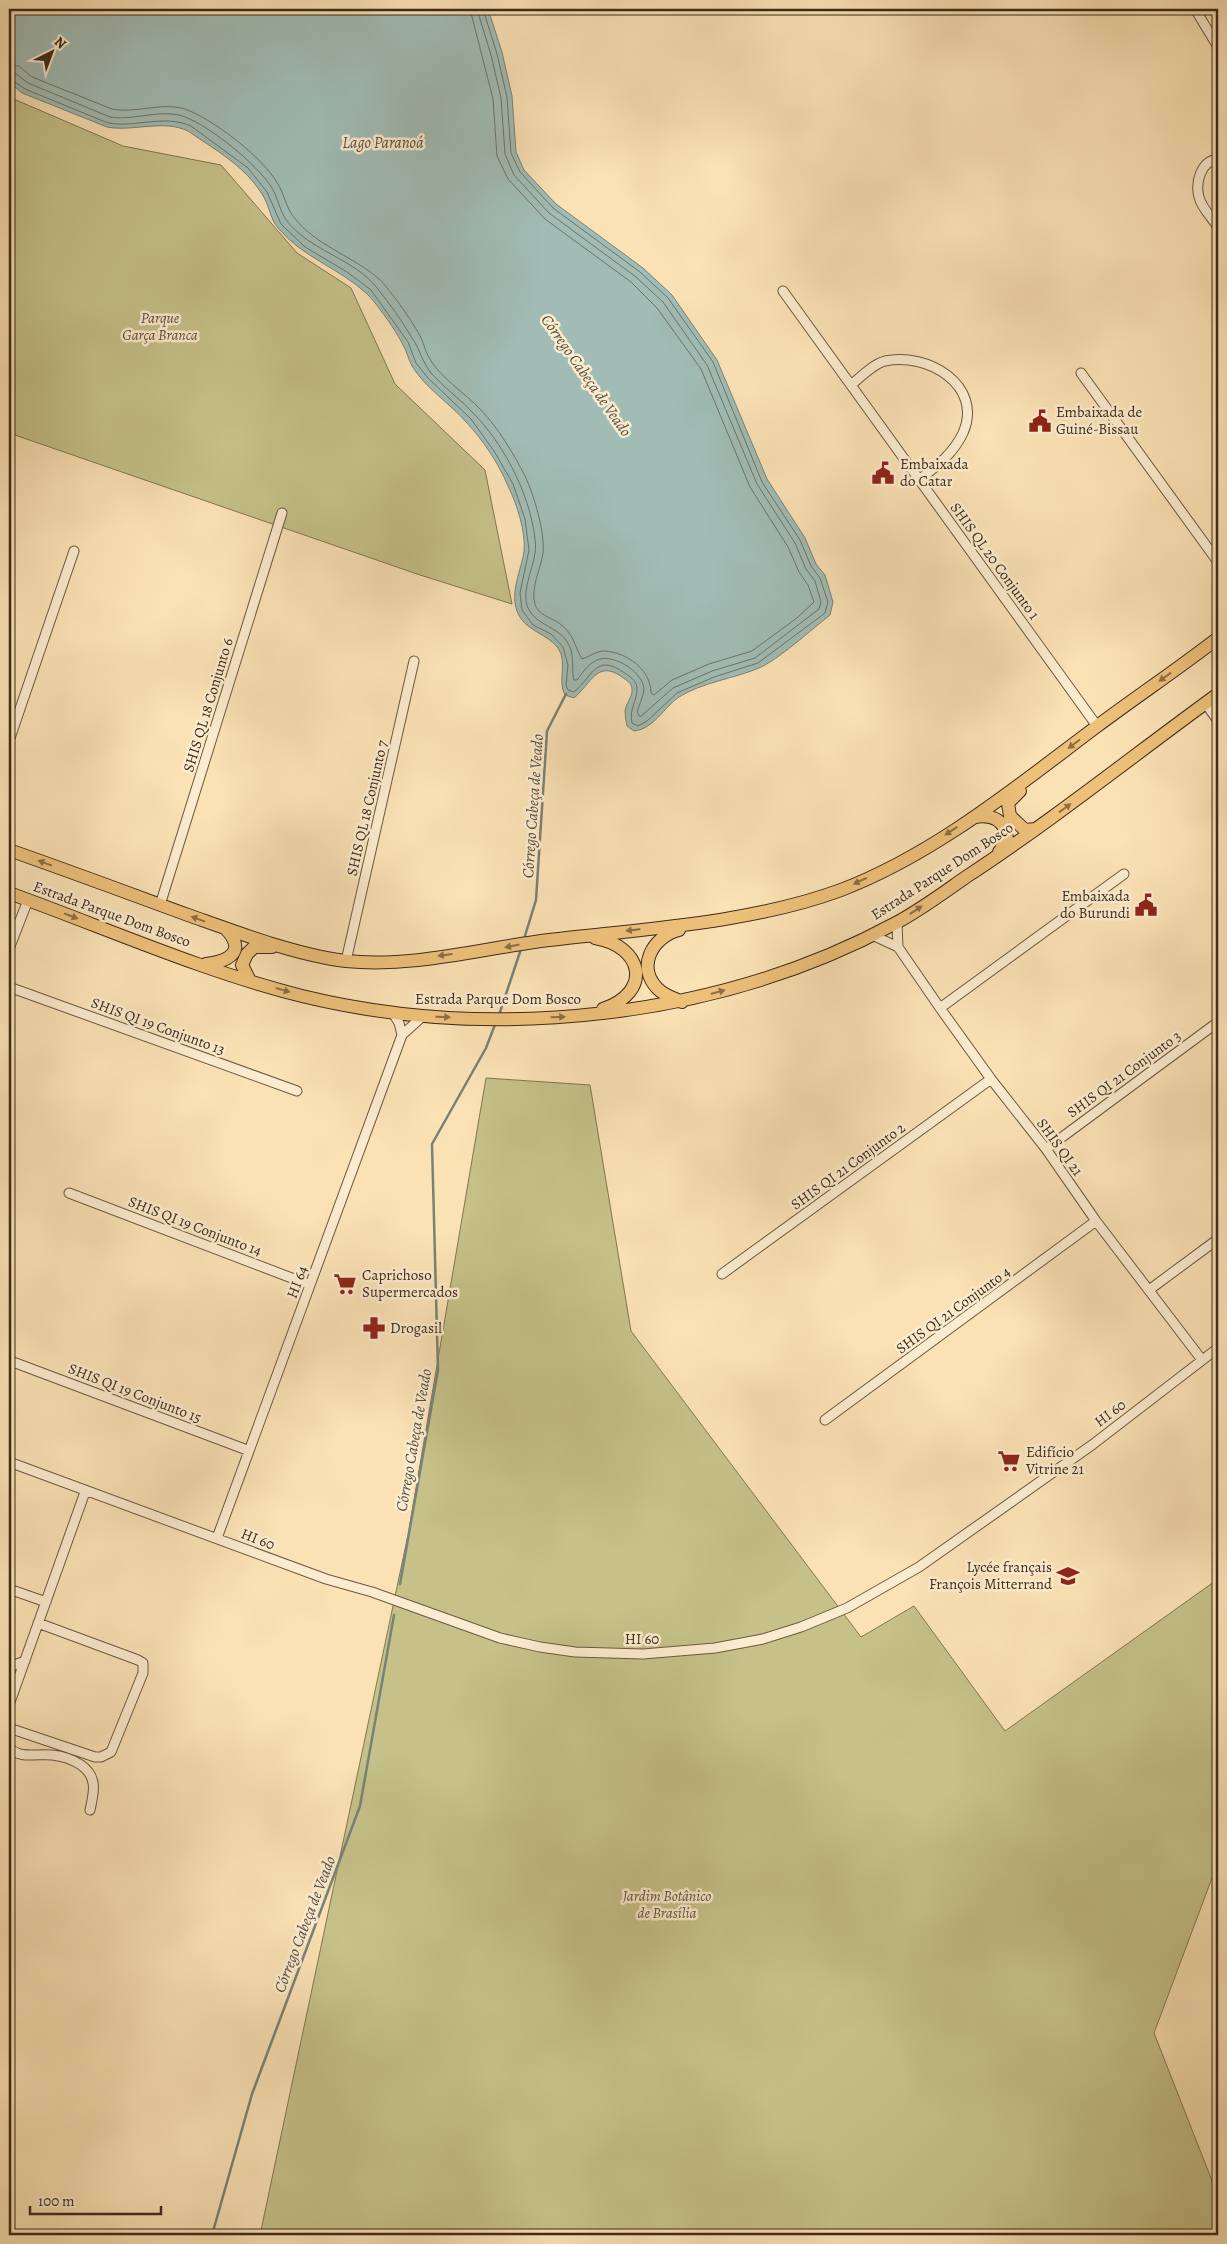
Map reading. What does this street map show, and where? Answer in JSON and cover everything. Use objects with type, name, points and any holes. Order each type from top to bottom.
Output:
[{"type":"main road","name":"Estrada Parque Dom Bosco","points":[[9,850],[224,928],[295,949],[346,961],[402,961],[494,950],[531,942],[699,922],[772,909],[840,890],[935,842],[1034,774],[1218,638]]},
{"type":"main road","points":[[1205,649],[1218,648]]},
{"type":"main road","name":"Estrada Parque Dom Bosco","points":[[9,893],[250,981],[302,996],[393,1014],[470,1018],[582,1017],[682,1002],[768,978],[897,923],[997,857],[1214,698]]},
{"type":"main road","points":[[1034,774],[1010,799],[1007,809],[1021,828],[1029,831],[1036,829]]},
{"type":"main road","points":[[972,817],[989,815],[998,820],[1003,826],[1007,840],[997,857]]},
{"type":"main road","points":[[682,1002],[658,990],[648,975],[648,958],[653,948],[666,934],[693,927],[699,922]]},
{"type":"main road","points":[[203,964],[220,962],[234,953],[236,945],[234,938],[224,928]]},
{"type":"main road","points":[[582,1017],[617,1004],[628,996],[636,976],[635,962],[628,953],[615,944],[586,936]]},
{"type":"main road","points":[[250,981],[242,965],[250,950],[259,946],[295,949]]},
{"type":"street","points":[[1195,9],[1218,47]]},
{"type":"street","points":[[1218,159],[1211,160],[1203,168],[1198,190],[1200,200],[1218,227]]},
{"type":"street","name":"SHIS QL 20 Conjunto 1","points":[[783,291],[1097,726]]},
{"type":"street","points":[[851,385],[878,364],[886,361],[909,361],[933,366],[952,378],[968,411],[963,433],[950,456],[920,480]]},
{"type":"street","points":[[1081,372],[1218,562]]},
{"type":"street","name":"SHIS QL 18 Conjunto 6","points":[[160,905],[282,514]]},
{"type":"street","points":[[9,741],[74,551]]},
{"type":"street","name":"SHIS QL 18 Conjunto 7","points":[[346,961],[414,661]]},
{"type":"street","points":[[1214,698],[1218,721]]},
{"type":"street","points":[[940,1008],[1124,874]]},
{"type":"street","points":[[9,949],[28,900]]},
{"type":"street","points":[[897,923],[898,948]]},
{"type":"street","name":"SHIS QI 21","points":[[872,935],[898,948],[991,1079],[1046,1149],[1096,1222],[1202,1360]]},
{"type":"street","name":"SHIS QI 19 Conjunto 13","points":[[9,987],[297,1092]]},
{"type":"street","points":[[393,1014],[402,1035]]},
{"type":"street","name":"HI 64","points":[[217,1538],[247,1450],[402,1035],[423,1016]]},
{"type":"street","name":"SHIS QI 21 Conjunto 3","points":[[1046,1149],[1218,1022]]},
{"type":"street","name":"SHIS QI 21 Conjunto 2","points":[[722,1274],[991,1079]]},
{"type":"street","name":"SHIS QI 19 Conjunto 14","points":[[70,1193],[310,1285]]},
{"type":"street","name":"SHIS QI 21 Conjunto 4","points":[[825,1420],[1096,1222]]},
{"type":"street","points":[[1149,1290],[1218,1239]]},
{"type":"street","name":"HI 60","points":[[9,1462],[85,1492],[217,1538],[326,1579],[372,1592],[459,1624],[540,1647],[575,1652],[643,1654],[682,1652],[738,1644],[801,1627],[847,1608],[910,1572],[1092,1445],[1218,1348]]},
{"type":"street","name":"SHIS QI 19 Conjunto 15","points":[[13,1362],[247,1450]]},
{"type":"street","points":[[9,1705],[85,1492]]},
{"type":"street","points":[[9,1589],[46,1602]]},
{"type":"street","points":[[9,1728],[94,1757],[107,1755],[111,1752],[143,1673],[143,1663],[138,1660],[38,1623]]},
{"type":"street","points":[[9,1667],[25,1661]]},
{"type":"street","points":[[9,1747],[18,1754],[53,1755],[74,1760],[84,1767],[94,1780],[95,1788],[90,1810]]},
{"type":"green space","name":"Parque Garça Branca","points":[[9,97],[123,146],[221,165],[297,253],[351,288],[395,384],[485,470],[512,604],[420,575],[9,433]]},
{"type":"green space","name":"Jardim Botânico de Brasília","points":[[486,1078],[590,1085],[631,1331],[861,1637],[914,1606],[1005,1731],[1218,1579],[1218,1862],[1154,2033],[1218,2196],[1218,2235],[260,2235],[408,1535]]},
{"type":"water","name":"Lago Paranoá","points":[[9,9],[488,9],[502,52],[512,96],[516,152],[524,170],[556,204],[643,268],[672,295],[717,360],[767,479],[805,538],[816,564],[825,575],[833,602],[830,615],[767,664],[749,672],[688,692],[674,701],[653,722],[641,729],[634,731],[627,726],[625,711],[632,687],[630,683],[613,672],[600,672],[574,698],[565,695],[562,684],[561,653],[553,643],[530,628],[520,618],[517,611],[515,589],[524,552],[524,536],[518,510],[500,469],[473,430],[418,374],[412,366],[396,333],[375,303],[355,284],[309,255],[288,238],[275,224],[264,198],[247,175],[188,131],[168,126],[107,127],[22,93],[9,82]]},
{"type":"waterway","name":"Córrego Cabeça de Veado","points":[[524,939],[536,900],[547,731],[566,694]]},
{"type":"waterway","name":"Córrego Cabeça de Veado","points":[[499,1015],[521,949]]},
{"type":"waterway","name":"Córrego Cabeça de Veado","points":[[400,1584],[438,1370],[432,1144],[486,1048],[496,1022]]},
{"type":"waterway","name":"Córrego Cabeça de Veado","points":[[212,2235],[252,2094],[360,1806],[394,1615]]},
{"type":"place","name":"Embaixada de Guiné-Bissau","points":[[1040,421]]},
{"type":"place","name":"Embaixada do Catar","points":[[883,473]]},
{"type":"place","name":"Embaixada do Burundi","points":[[1146,905]]},
{"type":"place","name":"Caprichoso Supermercados","points":[[345,1284]]},
{"type":"place","name":"Drogasil","points":[[374,1328]]},
{"type":"place","name":"Edifício Vitrine 21","points":[[1009,1461]]},
{"type":"place","name":"Lycée français François Mitterrand","points":[[1068,1576]]}]
